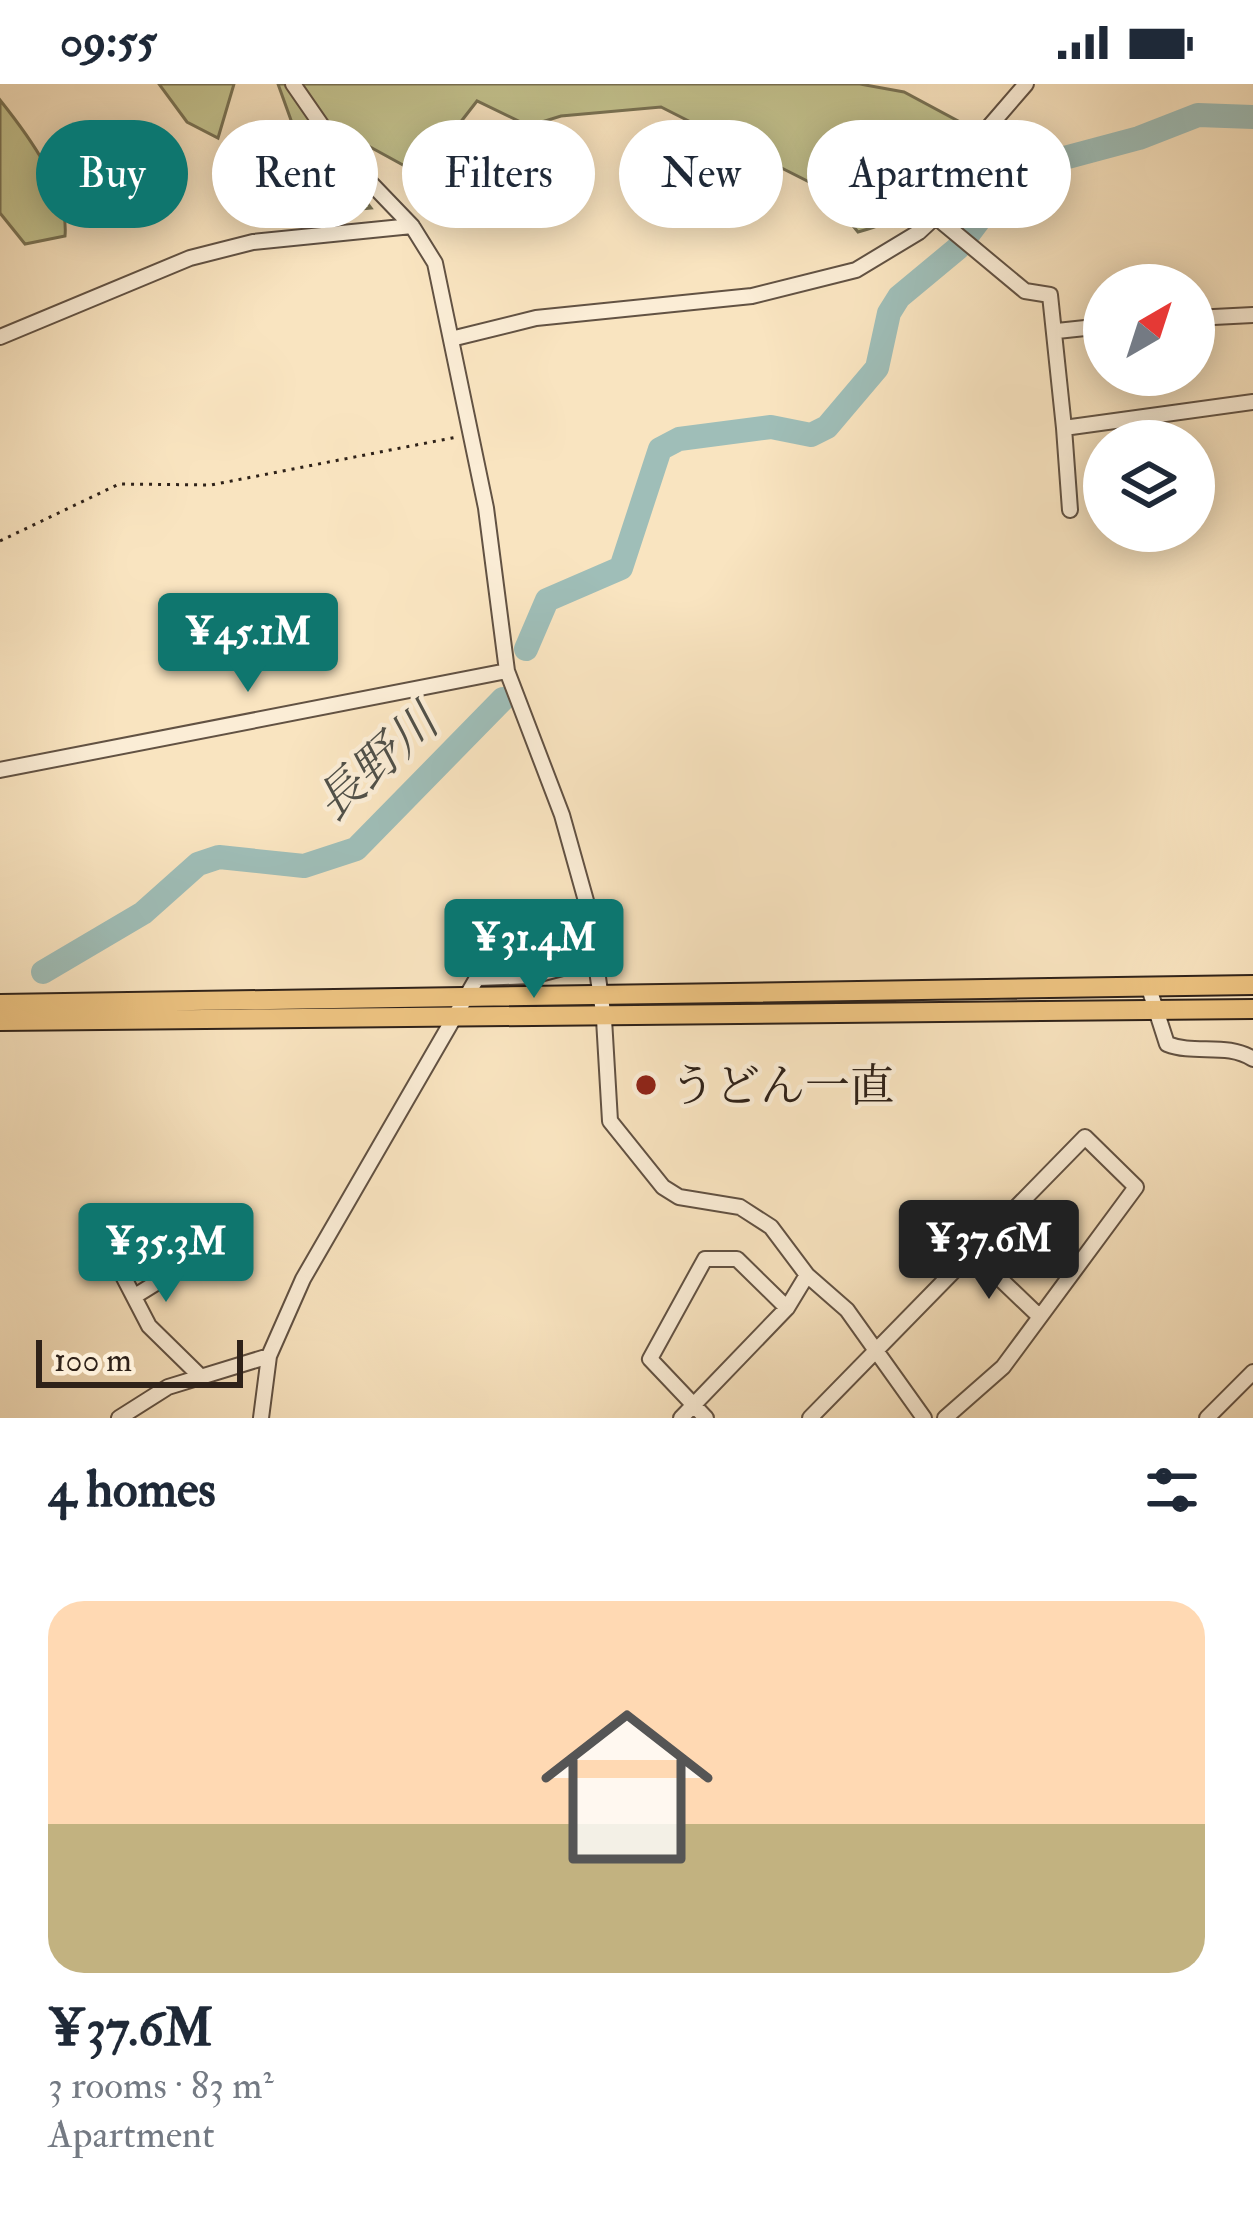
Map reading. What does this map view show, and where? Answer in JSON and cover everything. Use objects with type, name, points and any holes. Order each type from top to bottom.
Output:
[{"type":"main road","points":[[0,1004],[1253,985]]},
{"type":"main road","points":[[0,1021],[604,1019],[1253,1009]]},
{"type":"street","points":[[293,84],[338,149],[402,216]]},
{"type":"street","points":[[995,120],[1027,84]]},
{"type":"street","points":[[0,338],[190,258],[253,242],[402,227]]},
{"type":"street","points":[[413,228],[435,263],[452,339],[507,670],[562,815],[597,958],[610,1121],[663,1187],[679,1197],[753,1212],[771,1227],[807,1275],[847,1310],[924,1418]]},
{"type":"street","points":[[452,339],[536,318],[805,286],[856,269],[919,228]]},
{"type":"street","points":[[950,228],[1025,291],[1050,296],[1057,331],[1070,510]]},
{"type":"street","points":[[1215,316],[1253,315]]},
{"type":"street","points":[[1057,331],[1083,328]]},
{"type":"street","points":[[1064,428],[1253,402]]},
{"type":"street","points":[[0,770],[507,670]]},
{"type":"street","points":[[261,1418],[269,1356],[303,1279],[477,978],[532,976],[597,958]]},
{"type":"street","points":[[1148,985],[1167,1044],[1183,1050],[1243,1053],[1253,1059]]},
{"type":"street","points":[[810,1418],[1084,1137],[1136,1187],[1003,1367],[945,1418]]},
{"type":"street","points":[[134,1296],[170,1275],[229,1221]]},
{"type":"street","points":[[109,1249],[149,1326],[200,1376]]},
{"type":"street","points":[[971,1251],[1040,1317]]},
{"type":"street","points":[[706,1418],[650,1359],[705,1259],[737,1259],[787,1308]]},
{"type":"street","points":[[680,1418],[787,1308],[807,1275]]},
{"type":"street","points":[[119,1418],[168,1387],[269,1356]]},
{"type":"street","points":[[1207,1418],[1253,1372]]},
{"type":"path","points":[[0,541],[118,484],[211,485],[471,434]]},
{"type":"shaded area","points":[[159,84],[234,84],[223,120],[212,120],[212,135],[186,120]]},
{"type":"shaded area","points":[[278,84],[860,84],[904,92],[956,120],[807,120],[807,181],[783,169],[783,120],[687,120],[661,107],[517,120],[477,101],[462,120],[402,120],[402,164],[378,151],[378,120],[291,120]]},
{"type":"shaded area","points":[[0,100],[36,150],[36,228],[65,228],[65,236],[25,244],[0,213]]},
{"type":"waterway","name":"長野川","points":[[526,649],[547,600],[621,568],[660,449],[679,439],[771,427],[811,435],[827,427],[877,368],[889,313],[899,297],[958,248],[1016,171],[1139,138],[1198,115],[1253,117]]},
{"type":"waterway","name":"長野川","points":[[43,972],[143,913],[198,864],[219,857],[304,866],[356,849],[503,699]]},
{"type":"place","name":"うどん一直","points":[[646,1085]]}]
